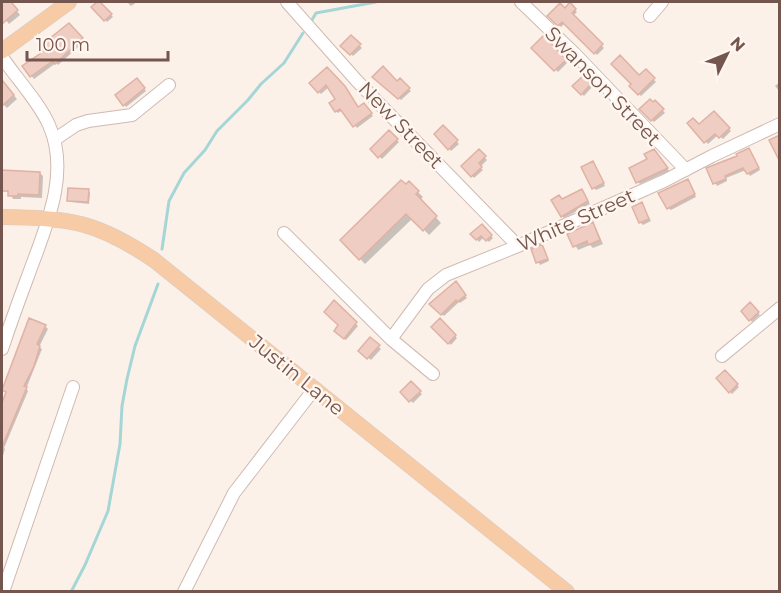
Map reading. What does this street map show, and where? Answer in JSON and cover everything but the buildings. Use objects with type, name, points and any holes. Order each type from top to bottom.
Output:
[{"type":"main road","points":[[2,51],[69,2]]},
{"type":"main road","name":"Justin Lane","points":[[2,217],[50,218],[91,226],[106,231],[136,248],[315,388],[567,591]]},
{"type":"street","name":"New Street","points":[[287,2],[357,81],[518,246]]},
{"type":"street","name":"Swanson Street","points":[[521,2],[574,53],[686,170]]},
{"type":"street","points":[[650,16],[662,2]]},
{"type":"street","points":[[2,57],[45,117],[54,140],[57,179],[50,218],[2,349]]},
{"type":"street","points":[[54,140],[76,125],[88,121],[132,115],[170,85]]},
{"type":"street","name":"White Street","points":[[391,339],[436,281],[686,170],[780,124]]},
{"type":"street","points":[[284,233],[391,339],[433,374]]},
{"type":"street","points":[[722,356],[780,308]]},
{"type":"street","points":[[3,591],[73,387]]},
{"type":"street","points":[[184,591],[234,493],[315,388]]},
{"type":"waterway","points":[[312,20],[316,13],[376,2]]},
{"type":"waterway","points":[[162,249],[169,201],[184,173],[205,150],[217,131],[284,63],[303,33]]},
{"type":"waterway","points":[[71,592],[108,511],[120,444],[122,406],[127,379],[135,346],[158,284]]}]
